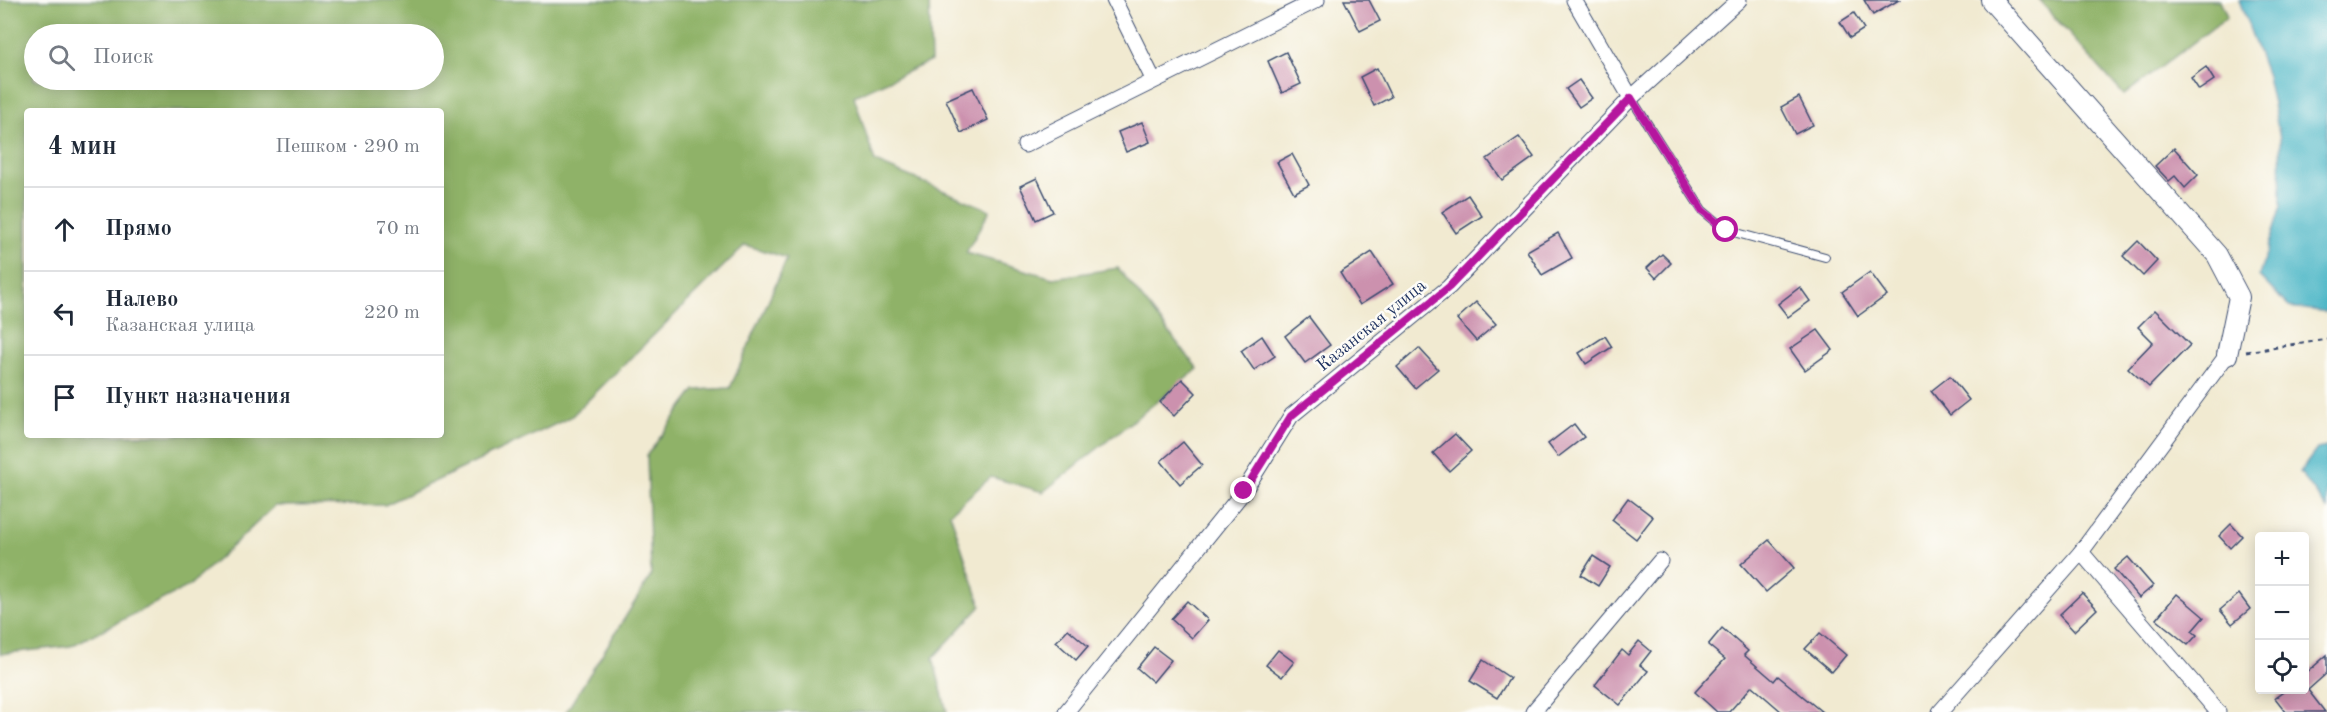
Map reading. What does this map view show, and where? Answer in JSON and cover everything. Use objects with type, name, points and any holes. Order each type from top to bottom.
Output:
[{"type":"street","points":[[1113,0],[1153,80]]},
{"type":"street","points":[[1025,145],[1317,0]]},
{"type":"street","points":[[1574,0],[1631,98]]},
{"type":"street","name":"Казанская улица","points":[[1066,712],[1244,491],[1291,416],[1449,287],[1631,98],[1739,0]]},
{"type":"street","points":[[1940,712],[2081,552],[2227,355],[2240,297],[2217,255],[1991,0]]},
{"type":"street","points":[[2081,552],[2218,712]]},
{"type":"street","points":[[1533,712],[1660,561]]},
{"type":"lane","points":[[1631,98],[1702,210],[1726,230],[1825,257]]},
{"type":"path","points":[[2227,355],[2327,339]]},
{"type":"green space","points":[[0,0],[929,0],[931,61],[854,96],[875,162],[990,210],[966,253],[1053,278],[1118,268],[1198,369],[1043,492],[991,477],[950,513],[981,606],[933,658],[947,712],[566,712],[651,576],[647,455],[695,390],[730,388],[787,258],[745,245],[571,417],[385,505],[275,506],[189,586],[71,646],[0,654]]},
{"type":"green space","points":[[2039,0],[2220,0],[2227,17],[2124,95]]},
{"type":"water","points":[[2239,0],[2327,0],[2327,312],[2289,307],[2259,276],[2281,206],[2280,138],[2267,76]]},
{"type":"water","points":[[2327,447],[2327,509],[2300,472],[2317,449]]},
{"type":"building","points":[[1344,0],[1369,0],[1380,21],[1360,31]]},
{"type":"building","points":[[1864,0],[1899,0],[1873,15]]},
{"type":"building","points":[[1854,13],[1864,29],[1850,38],[1840,22]]},
{"type":"building","points":[[1286,52],[1301,84],[1282,93],[1268,61]]},
{"type":"building","points":[[2206,67],[2214,80],[2199,90],[2191,78]]},
{"type":"building","points":[[1377,68],[1391,97],[1374,106],[1360,77]]},
{"type":"building","points":[[1579,80],[1592,98],[1579,107],[1566,89]]},
{"type":"building","points":[[973,88],[988,120],[961,133],[946,100]]},
{"type":"building","points":[[1799,97],[1813,125],[1795,134],[1781,107]]},
{"type":"building","points":[[1142,122],[1150,142],[1126,152],[1118,132]]},
{"type":"building","points":[[1519,137],[1534,157],[1502,180],[1487,159]]},
{"type":"building","points":[[2174,148],[2198,175],[2185,188],[2175,176],[2169,181],[2155,166]]},
{"type":"building","points":[[1292,154],[1309,185],[1294,193],[1277,162]]},
{"type":"building","points":[[1037,178],[1053,212],[1036,220],[1020,186]]},
{"type":"building","points":[[1468,195],[1482,216],[1456,233],[1442,212]]},
{"type":"building","points":[[1558,233],[1572,258],[1542,275],[1527,251]]},
{"type":"building","points":[[2138,241],[2157,261],[2143,276],[2123,256]]},
{"type":"building","points":[[1372,252],[1393,284],[1360,305],[1340,273]]},
{"type":"building","points":[[1662,254],[1671,263],[1656,278],[1647,268]]},
{"type":"building","points":[[1870,272],[1887,295],[1858,316],[1842,292]]},
{"type":"building","points":[[1800,287],[1810,301],[1788,317],[1778,304]]},
{"type":"building","points":[[1476,302],[1496,324],[1476,341],[1457,319]]},
{"type":"building","points":[[2155,310],[2190,345],[2149,387],[2128,368],[2153,342],[2138,327]]},
{"type":"building","points":[[1309,317],[1330,345],[1305,363],[1285,336]]},
{"type":"building","points":[[1818,330],[1833,350],[1805,370],[1790,349]]},
{"type":"building","points":[[1262,336],[1275,356],[1254,370],[1241,351]]},
{"type":"building","points":[[1605,336],[1612,347],[1586,364],[1579,353]]},
{"type":"building","points":[[1419,348],[1438,369],[1415,388],[1397,367]]},
{"type":"building","points":[[1950,376],[1969,400],[1950,415],[1931,391]]},
{"type":"building","points":[[1182,379],[1196,393],[1174,416],[1160,402]]},
{"type":"building","points":[[1574,424],[1584,437],[1558,457],[1548,444]]},
{"type":"building","points":[[1455,434],[1471,451],[1449,471],[1433,453]]},
{"type":"building","points":[[1183,442],[1202,465],[1180,484],[1161,461]]},
{"type":"building","points":[[1628,498],[1653,517],[1636,539],[1612,520]]},
{"type":"building","points":[[2231,524],[2242,536],[2230,548],[2219,536]]},
{"type":"building","points":[[1769,540],[1794,568],[1766,592],[1741,564]]},
{"type":"building","points":[[1593,556],[1610,567],[1598,586],[1581,575]]},
{"type":"building","points":[[2128,557],[2153,586],[2139,598],[2114,569]]},
{"type":"building","points":[[2082,593],[2097,609],[2074,631],[2059,615]]},
{"type":"building","points":[[2177,594],[2204,617],[2192,631],[2197,635],[2188,645],[2156,619]]},
{"type":"building","points":[[2239,594],[2250,609],[2232,624],[2220,610]]},
{"type":"building","points":[[1187,601],[1208,620],[1192,638],[1171,619]]},
{"type":"building","points":[[1722,628],[1748,651],[1744,655],[1774,681],[1778,676],[1822,712],[1782,712],[1752,686],[1729,712],[1717,712],[1695,692],[1725,659],[1708,645]]},
{"type":"building","points":[[1068,629],[1088,646],[1076,660],[1056,642]]},
{"type":"building","points":[[1820,633],[1846,655],[1832,672],[1805,649]]},
{"type":"building","points":[[1639,641],[1651,651],[1640,665],[1648,671],[1620,705],[1595,685],[1622,650],[1628,655]]},
{"type":"building","points":[[1154,647],[1171,660],[1153,682],[1137,668]]},
{"type":"building","points":[[1278,650],[1294,662],[1282,677],[1266,665]]},
{"type":"building","points":[[2327,655],[2327,673],[2309,689],[2309,671]]},
{"type":"building","points":[[1483,660],[1510,678],[1497,698],[1470,681]]},
{"type":"building","points":[[2309,691],[2325,712],[2286,712],[2275,698],[2280,694],[2309,694]]},
{"type":"route","points":[[1244,491],[1291,416],[1449,287],[1631,98],[1702,210],[1726,230]]}]
